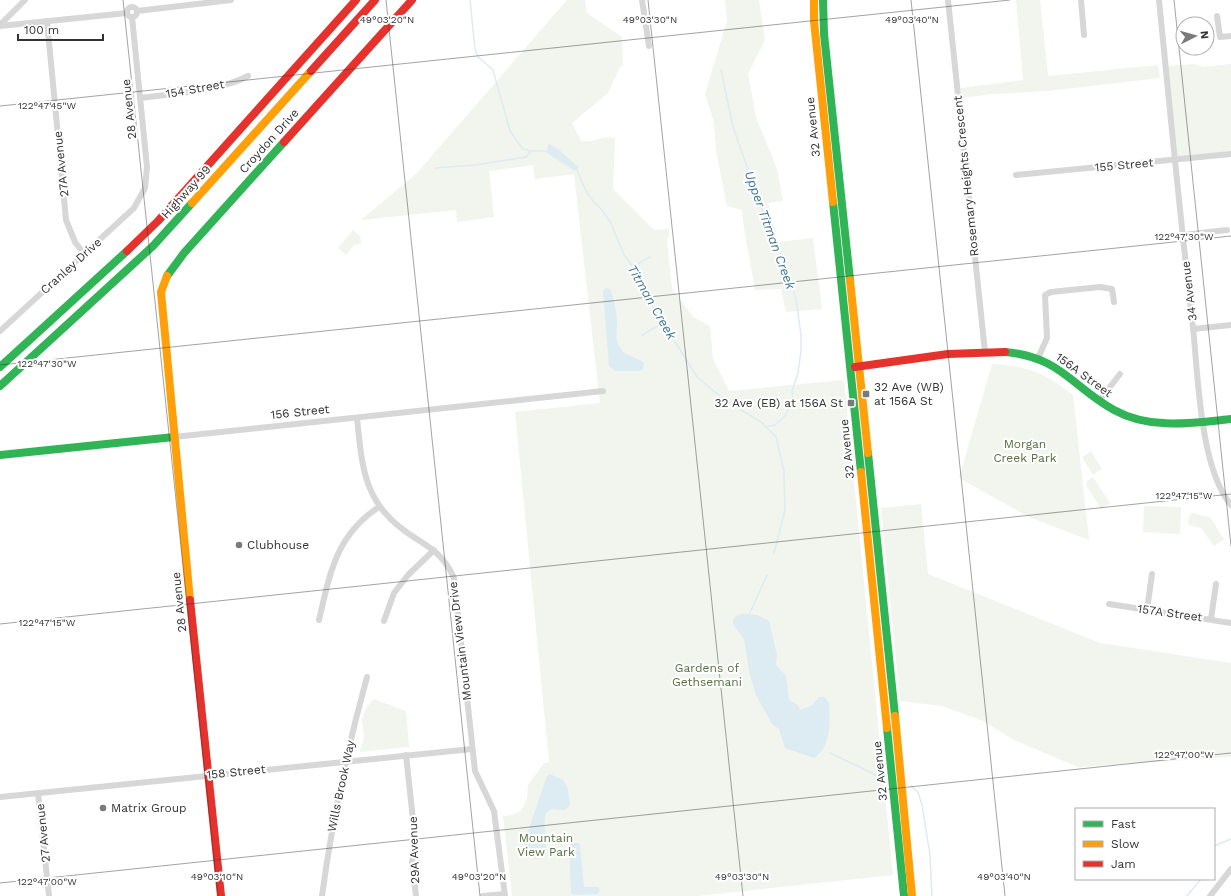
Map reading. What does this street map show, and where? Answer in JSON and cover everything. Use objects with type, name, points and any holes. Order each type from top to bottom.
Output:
[{"type":"main road","name":"Highway 99","points":[[0,367],[106,271],[158,221],[356,0]]},
{"type":"main road","name":"Highway 99","points":[[0,386],[153,246],[375,0]]},
{"type":"main road","name":"Croydon Drive","points":[[161,305],[161,292],[164,281],[170,270],[412,0]]},
{"type":"main road","name":"32 Avenue","points":[[814,0],[814,21],[828,159],[855,367],[912,896]]},
{"type":"main road","name":"32 Avenue","points":[[823,0],[822,17],[904,896]]},
{"type":"main road","points":[[828,159],[831,158],[833,162],[836,190],[840,198]]},
{"type":"main road","name":"28 Avenue","points":[[161,305],[221,896]]},
{"type":"main road","name":"156A Street","points":[[855,367],[985,352],[1013,352],[1038,358],[1057,368],[1115,412],[1135,420],[1154,424],[1177,425],[1231,419]]},
{"type":"main road","name":"156 Street","points":[[0,455],[174,437]]},
{"type":"street","points":[[0,26],[24,0]]},
{"type":"street","points":[[130,0],[131,7]]},
{"type":"street","points":[[137,11],[231,0]]},
{"type":"street","points":[[642,0],[649,46]]},
{"type":"street","name":"Rosemary Heights Crescent","points":[[948,0],[985,352]]},
{"type":"street","points":[[1080,0],[1084,35]]},
{"type":"street","name":"34 Avenue","points":[[1159,0],[1182,235],[1204,422],[1212,467],[1218,484],[1231,505]]},
{"type":"street","points":[[131,7],[134,7],[137,11]]},
{"type":"street","points":[[129,15],[127,10],[131,7]]},
{"type":"street","points":[[0,26],[47,21],[129,15],[136,16],[137,11]]},
{"type":"street","name":"28 Avenue","points":[[129,15],[140,98],[146,167],[144,188],[140,198]]},
{"type":"street","points":[[1217,16],[1220,37],[1231,36]]},
{"type":"street","name":"27A Avenue","points":[[47,21],[66,220],[75,242],[84,254]]},
{"type":"street","name":"154 Street","points":[[140,98],[207,88],[239,80],[248,76]]},
{"type":"street","name":"155 Street","points":[[1016,174],[1231,154]]},
{"type":"street","name":"Cranley Drive","points":[[0,330],[134,208],[140,198]]},
{"type":"street","points":[[1182,235],[1227,230]]},
{"type":"street","points":[[1038,358],[1047,338],[1046,295],[1051,292],[1100,287],[1112,289],[1114,302]]},
{"type":"street","points":[[1193,329],[1231,325]]},
{"type":"street","points":[[1099,401],[1120,374]]},
{"type":"street","name":"156 Street","points":[[174,437],[603,391]]},
{"type":"street","name":"Mountain View Drive","points":[[357,418],[364,472],[367,484],[379,506],[405,531],[434,550],[448,565],[454,578],[475,771],[494,811],[504,895]]},
{"type":"street","points":[[319,620],[336,555],[354,527],[366,515],[379,506]]},
{"type":"street","points":[[384,621],[394,593],[408,575],[434,550]]},
{"type":"street","points":[[1147,610],[1152,574]]},
{"type":"street","points":[[1211,619],[1216,584]]},
{"type":"street","name":"157A Street","points":[[1109,604],[1231,623]]},
{"type":"street","name":"Wills Brook Way","points":[[322,896],[331,831],[347,761],[354,722],[367,677]]},
{"type":"street","name":"158 Street","points":[[0,797],[472,749]]},
{"type":"street","name":"29A Avenue","points":[[406,755],[415,838],[412,862],[416,896]]},
{"type":"street","name":"27 Avenue","points":[[38,793],[49,896]]},
{"type":"street","points":[[1210,896],[1231,869]]},
{"type":"street","points":[[483,896],[504,895]]},
{"type":"green space","name":"Gardens of Gethsemani","points":[[567,0],[585,0],[587,13],[622,37],[623,66],[620,67],[608,93],[572,123],[581,141],[590,141],[606,137],[615,138],[613,189],[654,230],[669,229],[667,241],[672,288],[693,317],[710,326],[713,359],[729,391],[844,380],[893,875],[698,896],[512,896],[503,816],[512,815],[521,811],[527,799],[528,785],[544,763],[549,762],[515,412],[600,403],[574,174],[535,179],[533,165],[489,171],[494,217],[457,222],[456,210],[361,220],[416,174]]},
{"type":"green space","points":[[725,0],[759,0],[765,40],[748,74],[756,117],[777,169],[783,201],[768,203],[778,242],[813,238],[822,309],[786,312],[781,289],[755,290],[744,230],[742,210],[727,206],[716,151],[714,122],[705,94],[727,21]]},
{"type":"green space","points":[[1016,0],[1040,0],[1048,76],[1158,65],[1160,78],[1047,91],[992,94],[962,98],[961,88],[1023,80]]},
{"type":"green space","points":[[1194,64],[1203,67],[1231,64],[1231,152],[1178,158],[1168,66]]},
{"type":"green space","points":[[353,230],[360,236],[361,244],[354,245],[346,255],[338,248]]},
{"type":"green space","name":"Morgan Creek Park","points":[[992,364],[1016,367],[1036,372],[1054,381],[1073,395],[1089,540],[1029,517],[959,478]]},
{"type":"green space","points":[[1091,451],[1102,469],[1093,475],[1082,457]]},
{"type":"green space","points":[[1093,477],[1110,503],[1101,509],[1086,485],[1087,481]]},
{"type":"green space","points":[[921,504],[928,574],[1100,643],[1231,663],[1231,757],[1078,767],[1014,740],[983,721],[942,706],[900,701],[881,508]]},
{"type":"green space","points":[[1144,506],[1181,507],[1180,534],[1143,532]]},
{"type":"green space","points":[[1192,513],[1210,517],[1224,539],[1214,546],[1201,528],[1188,525],[1190,514]]},
{"type":"green space","points":[[374,699],[406,711],[409,747],[360,752],[364,736],[362,720],[366,708]]},
{"type":"shaded area","points":[[548,144],[556,148],[579,167],[575,171],[547,153]]},
{"type":"shaded area","points":[[606,288],[610,289],[615,306],[617,318],[617,342],[623,352],[644,363],[643,369],[640,371],[615,371],[609,366],[603,291]]},
{"type":"shaded area","points":[[742,614],[757,615],[769,621],[777,655],[776,665],[786,676],[789,700],[798,705],[800,710],[811,706],[819,697],[824,697],[829,702],[830,717],[827,740],[820,753],[814,758],[785,748],[779,729],[772,724],[756,695],[750,676],[744,639],[733,624],[733,620],[736,616]]},
{"type":"shaded area","points":[[550,774],[563,780],[568,789],[570,805],[565,810],[552,809],[546,813],[546,849],[541,858],[534,859],[530,855],[525,840],[547,776]]},
{"type":"shaded area","points":[[571,843],[579,843],[580,846],[584,887],[598,887],[600,890],[597,894],[574,895],[571,893],[569,846]]},
{"type":"waterway","points":[[470,0],[475,49],[478,57],[493,70],[510,131],[523,149],[531,151]]},
{"type":"waterway","name":"Upper Titman Creek","points":[[721,70],[733,127],[770,232],[781,255],[792,285],[796,299],[801,335],[801,351],[798,373],[792,391],[793,400],[785,416],[775,425],[766,427]]},
{"type":"waterway","name":"Titman Creek","points":[[435,168],[476,165],[526,157],[531,151],[548,151]]},
{"type":"waterway","name":"Titman Creek","points":[[576,168],[586,191],[611,223],[624,255],[638,273],[646,295],[697,377],[722,398],[761,422],[776,437],[784,471],[785,510],[774,553]]},
{"type":"waterway","points":[[633,267],[650,257]]},
{"type":"waterway","points":[[642,335],[663,323]]},
{"type":"waterway","points":[[749,615],[767,575]]},
{"type":"waterway","name":"Titman Creek","points":[[830,753],[887,782]]},
{"type":"waterway","name":"Titman Creek","points":[[911,786],[918,792],[922,805],[930,855],[932,896]]},
{"type":"waterway","points":[[1215,846],[1231,839]]},
{"type":"waterway","points":[[1187,896],[1200,880]]},
{"type":"traffic: fast","points":[[823,0],[824,34],[850,280]]},
{"type":"traffic: fast","points":[[167,276],[184,253],[284,142]]},
{"type":"traffic: fast","points":[[833,202],[861,472]]},
{"type":"traffic: fast","points":[[0,386],[153,246],[192,203]]},
{"type":"traffic: fast","points":[[0,367],[127,251]]},
{"type":"traffic: fast","points":[[1005,352],[1024,355],[1053,366],[1099,401],[1128,416],[1157,423],[1171,424],[1231,419]]},
{"type":"traffic: fast","points":[[0,455],[174,437]]},
{"type":"traffic: fast","points":[[868,453],[895,716]]},
{"type":"traffic: fast","points":[[887,728],[904,896]]},
{"type":"traffic: slow","points":[[814,0],[814,21],[833,202]]},
{"type":"traffic: slow","points":[[192,203],[311,71]]},
{"type":"traffic: slow","points":[[167,276],[161,292],[190,600]]},
{"type":"traffic: slow","points":[[850,280],[868,453]]},
{"type":"traffic: slow","points":[[861,472],[887,728]]},
{"type":"traffic: slow","points":[[895,716],[912,896]]},
{"type":"traffic: jam","points":[[127,251],[158,221],[356,0]]},
{"type":"traffic: jam","points":[[311,71],[375,0]]},
{"type":"traffic: jam","points":[[284,142],[412,0]]},
{"type":"traffic: jam","points":[[855,367],[948,354],[1005,352]]},
{"type":"traffic: jam","points":[[190,600],[221,896]]},
{"type":"place","name":"32 Ave (WB) at 156A St","points":[[866,394]]},
{"type":"place","name":"32 Ave (EB) at 156A St","points":[[851,403]]},
{"type":"place","name":"Clubhouse","points":[[239,545]]},
{"type":"place","name":"Matrix Group","points":[[103,808]]},
{"type":"park label","name":"Mountain View Park","points":[[546,845]]}]
